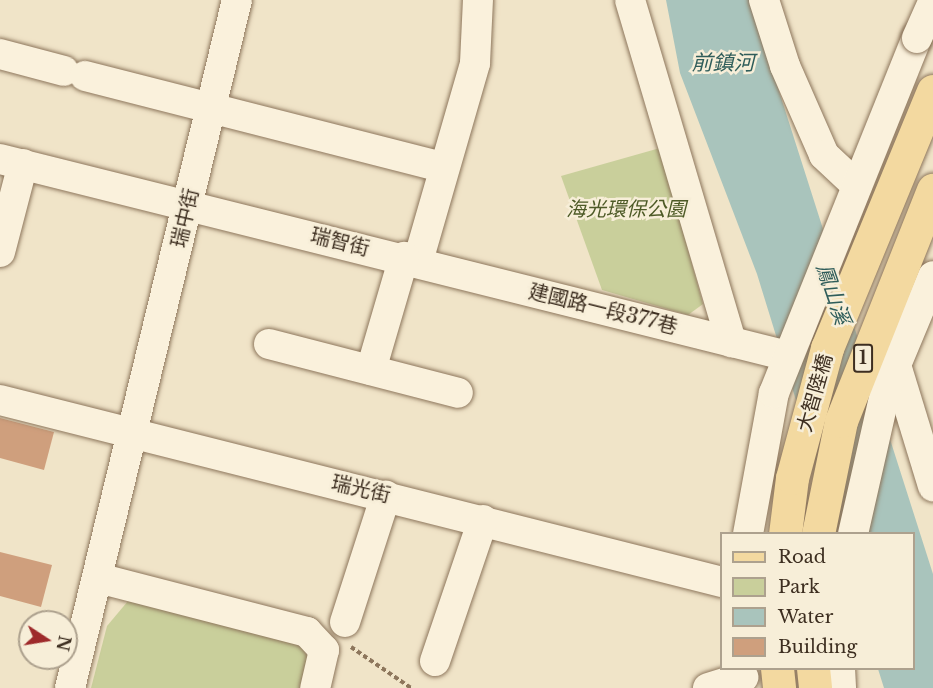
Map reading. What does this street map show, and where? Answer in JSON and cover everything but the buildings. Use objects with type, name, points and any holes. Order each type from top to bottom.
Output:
[{"type":"main road","name":"大智陸橋","points":[[784,532],[795,467],[827,348],[933,91]]},
{"type":"main road","name":"大智陸橋","points":[[818,532],[841,421],[933,190]]},
{"type":"main road","points":[[777,670],[779,688]]},
{"type":"main road","points":[[813,670],[814,688]]},
{"type":"street","name":"瑞中街","points":[[70,688],[134,436],[237,0]]},
{"type":"street","points":[[371,370],[411,259],[475,63],[478,0]]},
{"type":"street","points":[[630,0],[731,342]]},
{"type":"street","points":[[764,0],[785,66],[824,155],[852,198]]},
{"type":"street","points":[[748,532],[774,393],[933,2]]},
{"type":"street","points":[[0,54],[442,167]]},
{"type":"street","points":[[0,252],[11,161]]},
{"type":"street","name":"瑞智街","points":[[11,161],[411,259]]},
{"type":"street","name":"建國路一段377巷","points":[[411,259],[731,342],[790,349]]},
{"type":"street","points":[[853,532],[891,377],[933,276]]},
{"type":"street","points":[[270,344],[458,393]]},
{"type":"street","points":[[891,377],[933,486]]},
{"type":"street","name":"瑞光街","points":[[0,400],[134,436],[386,495],[720,581]]},
{"type":"street","points":[[345,633],[386,495]]},
{"type":"street","points":[[435,662],[483,520]]},
{"type":"street","points":[[98,578],[307,633],[324,650],[315,688]]},
{"type":"street","points":[[840,670],[841,688]]},
{"type":"street","points":[[708,688],[744,678]]},
{"type":"path","points":[[345,633],[411,688]]},
{"type":"green space","name":"海光環保公園","points":[[660,148],[703,304],[688,315],[602,290],[561,176]]},
{"type":"green space","points":[[128,601],[299,643],[311,662],[304,688],[91,688],[107,626]]},
{"type":"water","name":"前鎮河","points":[[666,0],[750,0],[933,574],[933,688],[884,688],[878,670],[915,670],[915,532],[837,532],[757,274],[680,73]]},
{"type":"railway","points":[[923,0],[933,21]]},
{"type":"water label","name":"鳳山溪","points":[[833,294]]}]
